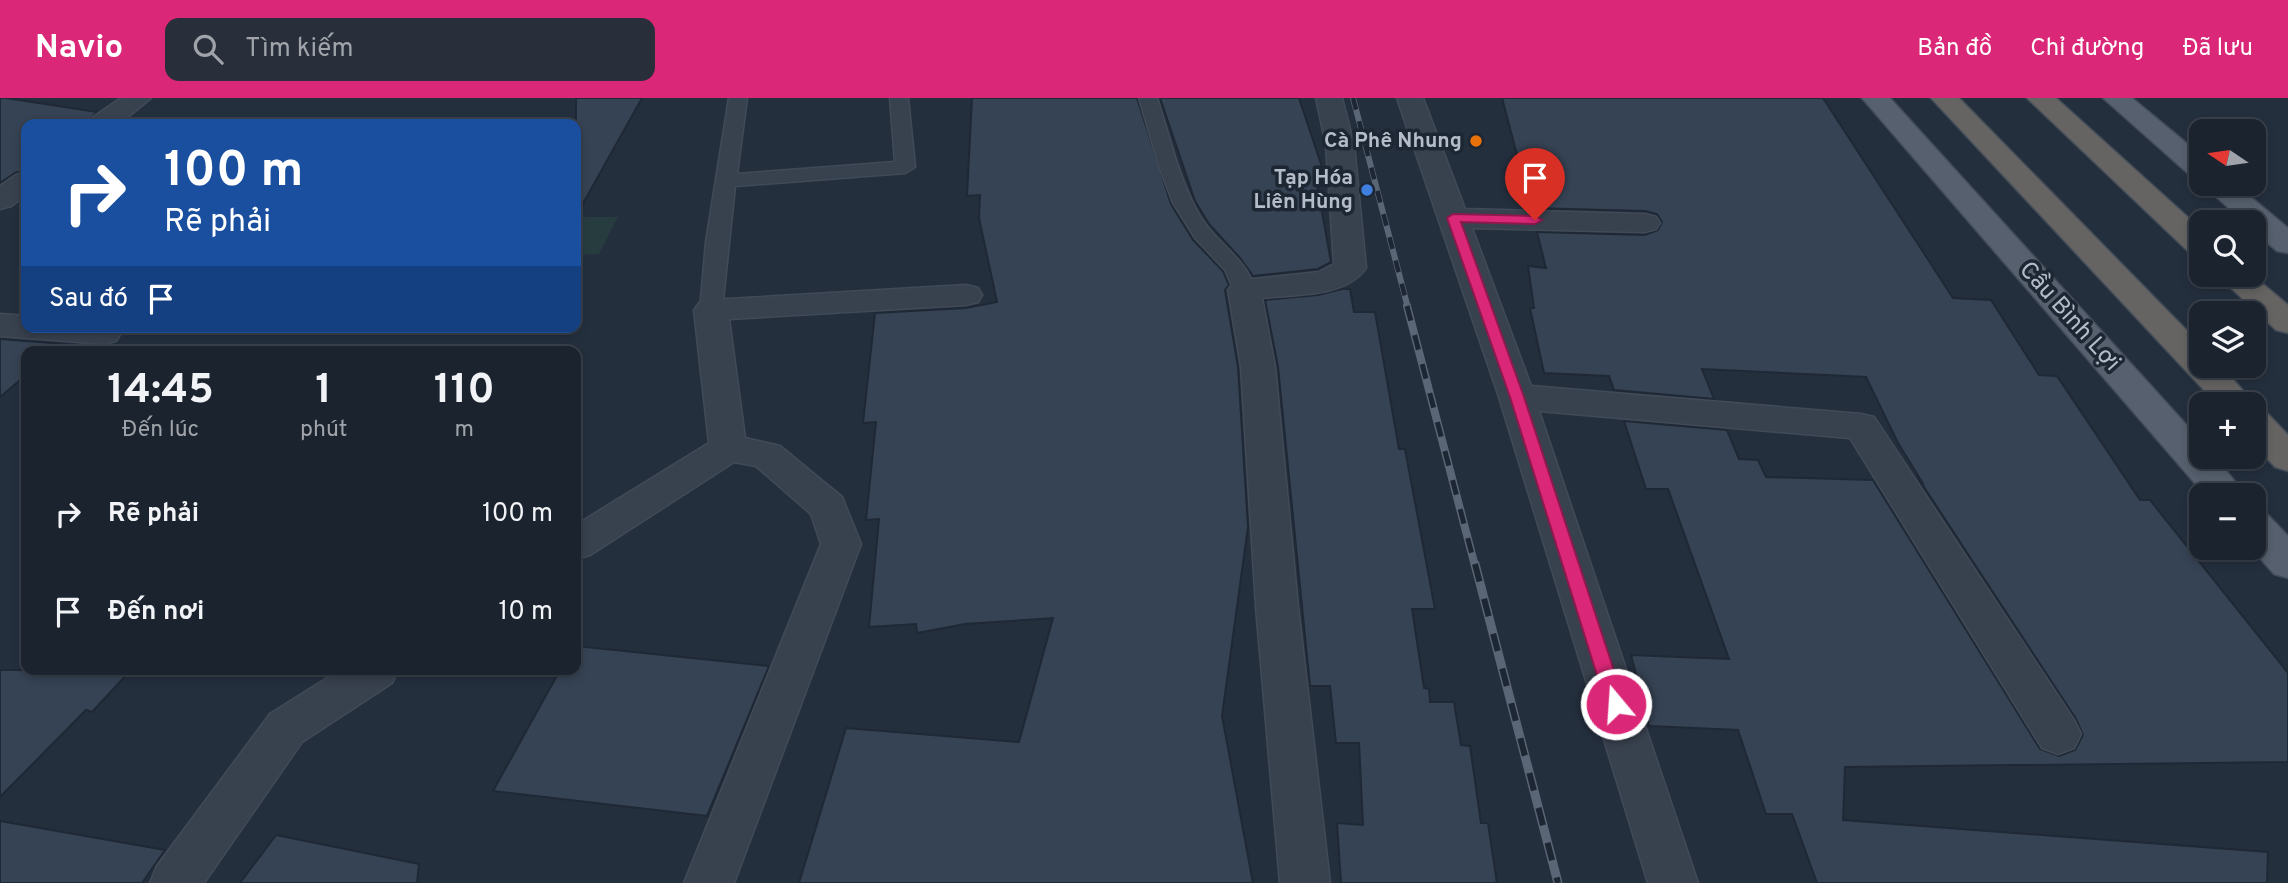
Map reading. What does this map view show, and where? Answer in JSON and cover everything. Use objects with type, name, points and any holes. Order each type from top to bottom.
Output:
[{"type":"highway","points":[[1944,98],[2226,392]]},
{"type":"highway","points":[[2040,98],[2189,235]]},
{"type":"highway","points":[[2247,287],[2288,323]]},
{"type":"highway","points":[[2266,435],[2288,458]]},
{"type":"main road","name":"Cầu Bình Lợi","points":[[1875,98],[2216,483]]},
{"type":"main road","points":[[2116,98],[2137,110],[2189,159]]},
{"type":"main road","points":[[2231,196],[2288,244]]},
{"type":"main road","points":[[2266,539],[2288,564]]},
{"type":"street","points":[[110,119],[138,98]]},
{"type":"street","points":[[1305,883],[1277,607],[1258,367],[1244,290],[1327,281],[1347,271],[1351,265],[1340,145],[1329,98]]},
{"type":"street","points":[[1410,98],[1517,397],[1673,883]]},
{"type":"street","points":[[1453,218],[1645,223]]},
{"type":"street","points":[[728,448],[711,310],[966,295]]},
{"type":"street","points":[[0,325],[21,327]]},
{"type":"street","points":[[92,333],[104,334]]},
{"type":"street","points":[[1517,397],[1861,425],[2059,734]]},
{"type":"street","points":[[581,541],[728,448],[767,455],[828,507],[841,544],[709,883]]},
{"type":"street","points":[[175,883],[286,728],[368,675]]},
{"type":"lane","points":[[711,310],[717,242],[737,98]]},
{"type":"lane","points":[[727,181],[905,167],[900,98]]},
{"type":"lane","points":[[1148,98],[1182,203],[1204,236],[1226,254],[1244,290]]},
{"type":"green space","points":[[581,217],[618,217],[599,254],[581,255]]},
{"type":"building","points":[[0,98],[97,112],[90,119],[21,119],[21,171],[0,183]]},
{"type":"building","points":[[576,98],[642,98],[581,207],[581,119],[576,119]]},
{"type":"building","points":[[972,98],[1137,98],[1171,204],[1193,240],[1223,271],[1229,285],[1225,290],[1238,367],[1248,527],[1222,716],[1253,883],[799,883],[846,728],[1019,742],[1053,618],[965,624],[917,633],[916,624],[869,627],[879,519],[866,520],[876,422],[863,423],[875,313],[966,308],[997,302],[979,218],[980,195],[967,196]]},
{"type":"building","points":[[1160,98],[1299,98],[1325,176],[1326,184],[1317,184],[1331,262],[1318,269],[1253,276],[1209,224],[1195,201]]},
{"type":"building","points":[[1502,98],[1823,98],[1953,298],[1991,300],[2039,375],[2057,376],[2140,500],[2150,500],[2189,549],[2189,560],[2198,560],[2288,673],[2288,762],[1845,767],[1843,820],[2268,852],[2267,883],[1817,883],[1792,814],[1766,814],[1738,730],[1649,726],[1631,655],[1729,659],[1668,489],[1646,489],[1624,421],[1727,430],[1739,459],[1758,460],[1766,477],[1873,480],[2040,749],[2059,756],[2075,750],[2083,735],[2076,719],[1920,481],[1922,482],[1898,443],[1866,377],[1702,369],[1714,399],[1614,390],[1609,376],[1544,373],[1530,308],[1534,308],[1528,266],[1546,268],[1537,232],[1645,235],[1658,230],[1662,222],[1657,214],[1645,211],[1531,208]]},
{"type":"building","points":[[1350,289],[1354,312],[1375,312],[1399,449],[1405,449],[1435,609],[1412,609],[1424,688],[1429,689],[1430,702],[1454,702],[1461,745],[1470,746],[1481,823],[1488,823],[1497,883],[1341,883],[1337,823],[1363,825],[1359,743],[1336,743],[1330,686],[1310,686],[1278,367],[1265,300],[1318,295]]},
{"type":"building","points":[[0,339],[64,344],[21,346],[21,379],[0,397]]},
{"type":"building","points":[[581,647],[769,666],[707,816],[493,791],[557,675],[581,675]]},
{"type":"building","points":[[0,670],[21,670],[21,675],[126,675],[92,712],[86,710],[0,797]]},
{"type":"building","points":[[0,821],[165,850],[142,883],[0,883]]},
{"type":"building","points":[[276,835],[419,864],[417,883],[240,883]]},
{"type":"railway","points":[[1353,98],[1408,308]]},
{"type":"railway","points":[[1407,306],[1475,566]]},
{"type":"railway","points":[[1475,564],[1558,883]]},
{"type":"place","name":"Cà Phê Nhung","points":[[1476,141]]},
{"type":"place","name":"Tạp Hóa Liên Hùng","points":[[1367,190]]},
{"type":"route","points":[[1535,220],[1453,218],[1517,397],[1616,704]]}]
